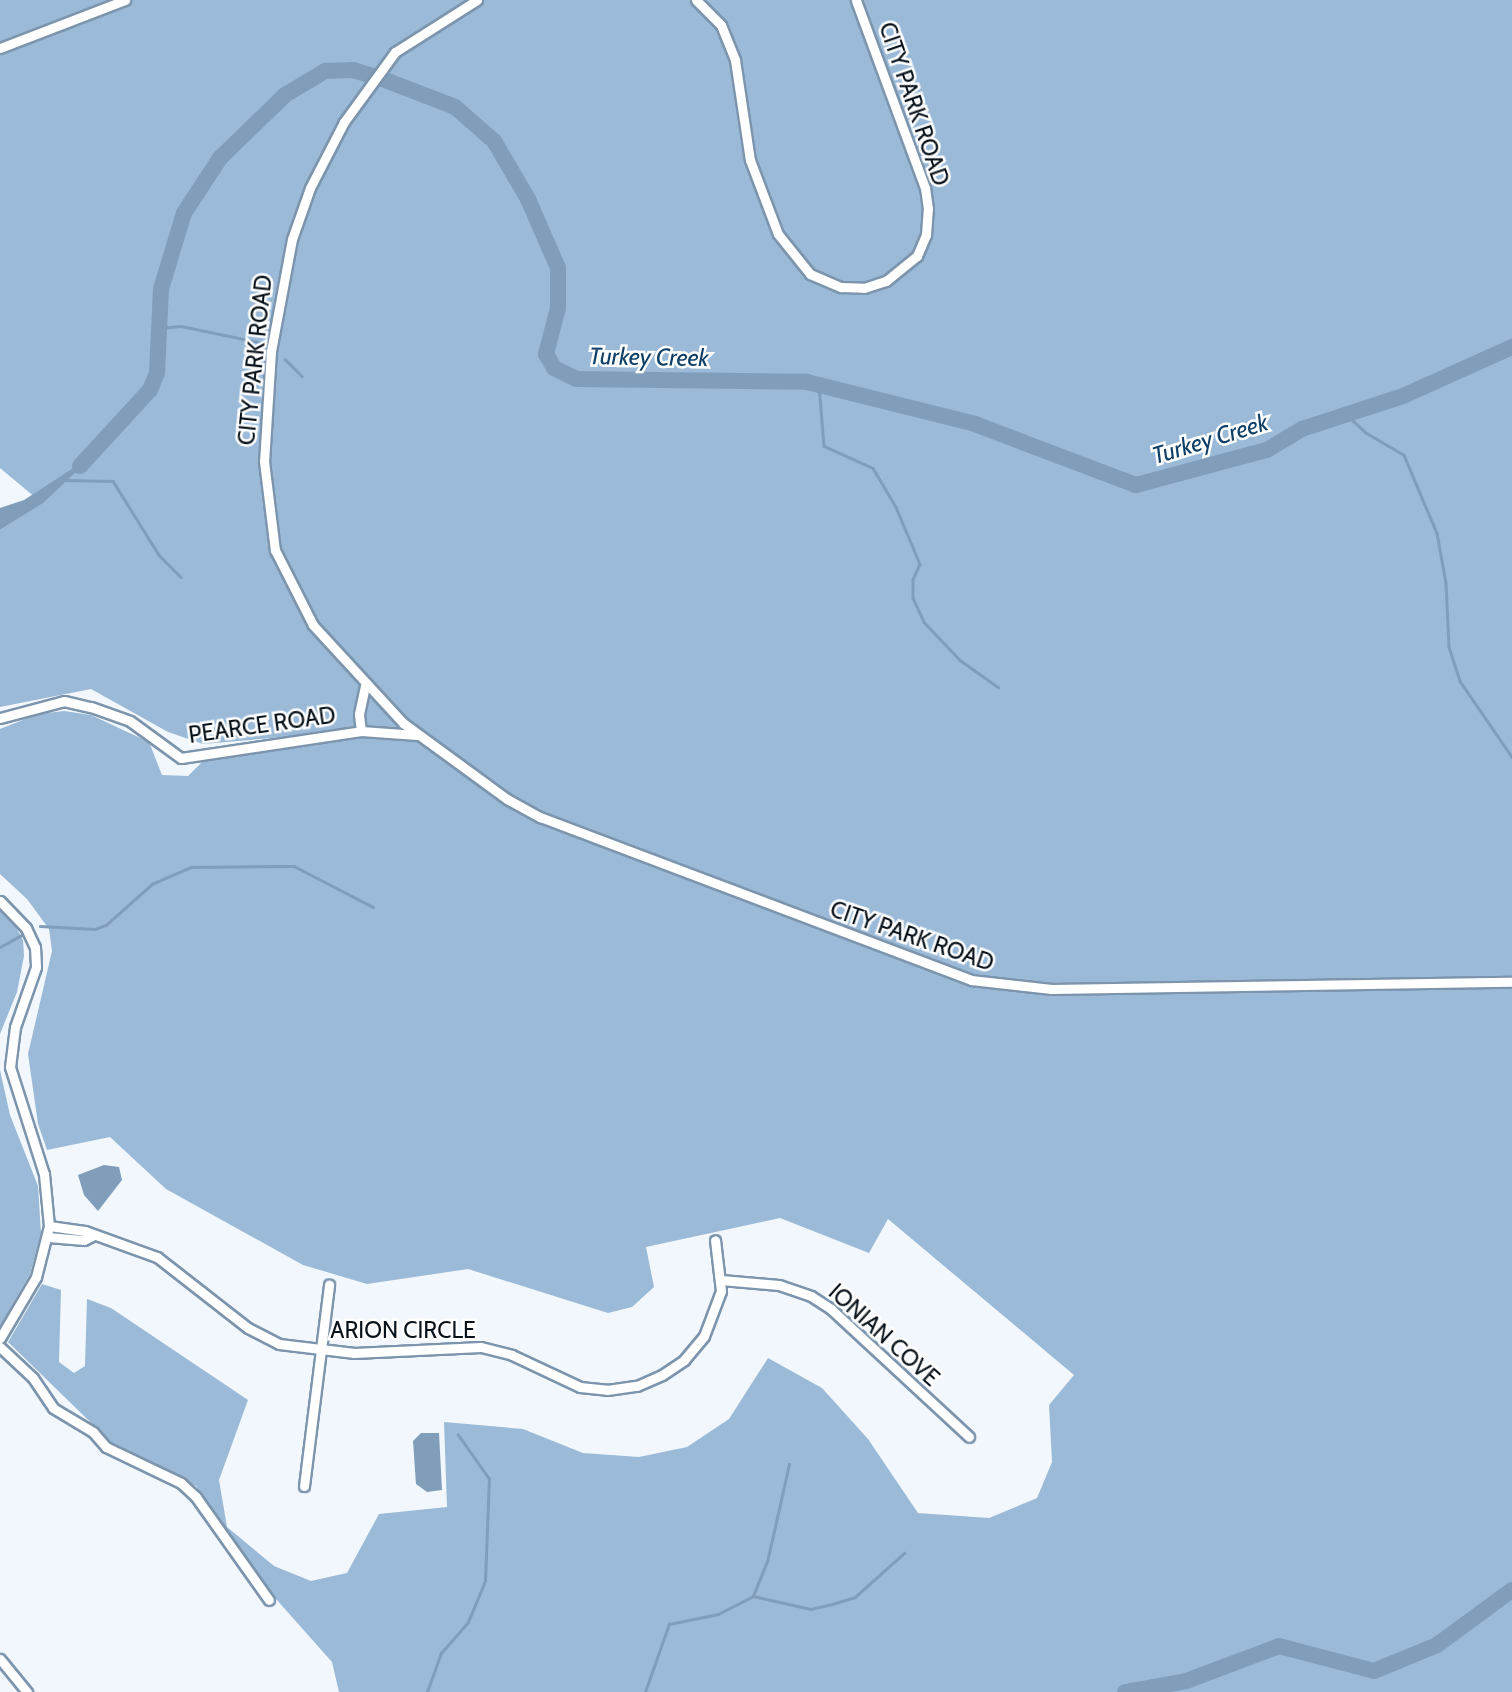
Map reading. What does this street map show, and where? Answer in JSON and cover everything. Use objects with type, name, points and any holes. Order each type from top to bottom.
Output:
[{"type":"street","points":[[0,48],[125,0]]},
{"type":"street","name":"CITY PARK ROAD","points":[[477,0],[409,42],[378,70],[320,165],[284,265],[271,351],[264,461],[272,537],[290,586],[313,625],[365,685],[419,736],[507,799],[551,822],[852,939],[981,982],[1051,989],[1512,982]]},
{"type":"street","name":"CITY PARK ROAD","points":[[696,0],[721,25],[735,60],[750,160],[778,234],[810,274],[841,287],[864,288],[886,281],[917,256],[926,235],[928,209],[925,188],[856,0]]},
{"type":"street","points":[[361,731],[359,714],[365,685]]},
{"type":"street","name":"PEARCE ROAD","points":[[0,718],[64,701],[130,721],[181,758],[361,731],[419,736]]},
{"type":"street","points":[[0,901],[26,928],[35,947],[36,967],[15,1027],[10,1067],[44,1174],[49,1226],[36,1277],[0,1338]]},
{"type":"street","name":"ARION CIRCLE","points":[[49,1226],[132,1246],[174,1267],[262,1337],[279,1344],[372,1353],[481,1347],[512,1355],[580,1387],[622,1388],[662,1375],[694,1349],[715,1313],[722,1280],[716,1240]]},
{"type":"street","name":"ARION CIRCLE","points":[[48,1237],[84,1240],[92,1236]]},
{"type":"street","name":"IONIAN COVE","points":[[722,1280],[779,1286],[811,1296],[969,1437]]},
{"type":"street","points":[[304,1486],[329,1285]]},
{"type":"street","points":[[0,1347],[33,1378],[53,1408],[93,1433],[106,1447],[181,1483],[196,1497],[269,1600]]},
{"type":"street","points":[[0,1659],[27,1692]]},
{"type":"shaded area","points":[[0,0],[1512,0],[1512,1692],[339,1692],[332,1662],[276,1599],[196,1486],[117,1448],[8,1342],[42,1284],[61,1290],[59,1362],[74,1373],[85,1366],[87,1299],[111,1308],[248,1400],[219,1480],[227,1527],[274,1566],[311,1581],[347,1573],[379,1514],[447,1507],[444,1422],[523,1429],[583,1453],[639,1457],[687,1447],[729,1419],[768,1358],[822,1388],[868,1439],[918,1513],[989,1518],[1037,1498],[1052,1462],[1049,1405],[1074,1375],[888,1219],[869,1253],[780,1218],[646,1247],[654,1287],[632,1307],[608,1313],[468,1269],[367,1284],[303,1265],[166,1189],[110,1137],[47,1150],[38,1124],[28,1054],[52,951],[49,929],[27,899],[0,874],[0,729],[38,714],[64,711],[91,715],[149,742],[162,775],[188,776],[204,760],[241,752],[317,745],[307,735],[203,744],[168,732],[91,689],[0,707],[0,530],[42,503],[0,468]]},
{"type":"shaded area","points":[[95,454],[43,503],[0,530],[0,508],[24,500]]},
{"type":"shaded area","points":[[0,911],[15,925],[23,940],[24,956],[17,992],[0,1034]]},
{"type":"shaded area","points":[[0,1070],[10,1115],[38,1186],[41,1233],[30,1274],[0,1326]]},
{"type":"shaded area","points":[[104,1165],[119,1167],[122,1180],[98,1211],[84,1195],[78,1175]]},
{"type":"shaded area","points":[[421,1433],[439,1433],[442,1490],[427,1492],[416,1484],[413,1441]]},
{"type":"waterway","name":"Turkey Creek","points":[[80,466],[150,390],[157,373],[161,289],[184,213],[220,158],[285,95],[325,71],[353,70],[455,107],[494,141],[528,199],[558,268],[558,308],[546,354],[554,368],[577,379],[807,382],[975,424],[1136,485],[1267,450],[1302,429],[1403,396],[1512,347]]},
{"type":"waterway","points":[[159,328],[181,326],[258,342]]},
{"type":"waterway","points":[[285,359],[302,376]]},
{"type":"waterway","points":[[819,385],[824,446],[873,468],[896,507],[920,564],[913,580],[913,598],[924,622],[960,660],[998,687]]},
{"type":"waterway","points":[[1347,415],[1365,432],[1404,455],[1437,533],[1446,583],[1449,647],[1460,681],[1512,757]]},
{"type":"waterway","points":[[64,480],[113,481],[159,555],[181,577]]},
{"type":"waterway","points":[[40,926],[95,929],[106,925],[152,884],[191,867],[294,866],[373,907]]},
{"type":"waterway","points":[[0,947],[22,935]]},
{"type":"waterway","points":[[427,1692],[441,1653],[468,1622],[485,1581],[489,1479],[458,1435]]},
{"type":"waterway","points":[[645,1692],[669,1624],[718,1614],[753,1596],[767,1562],[789,1464]]},
{"type":"waterway","points":[[753,1596],[811,1609],[829,1605],[855,1597],[904,1553]]},
{"type":"waterway","points":[[1125,1692],[1186,1681],[1279,1646],[1374,1671],[1437,1645],[1512,1590]]}]
